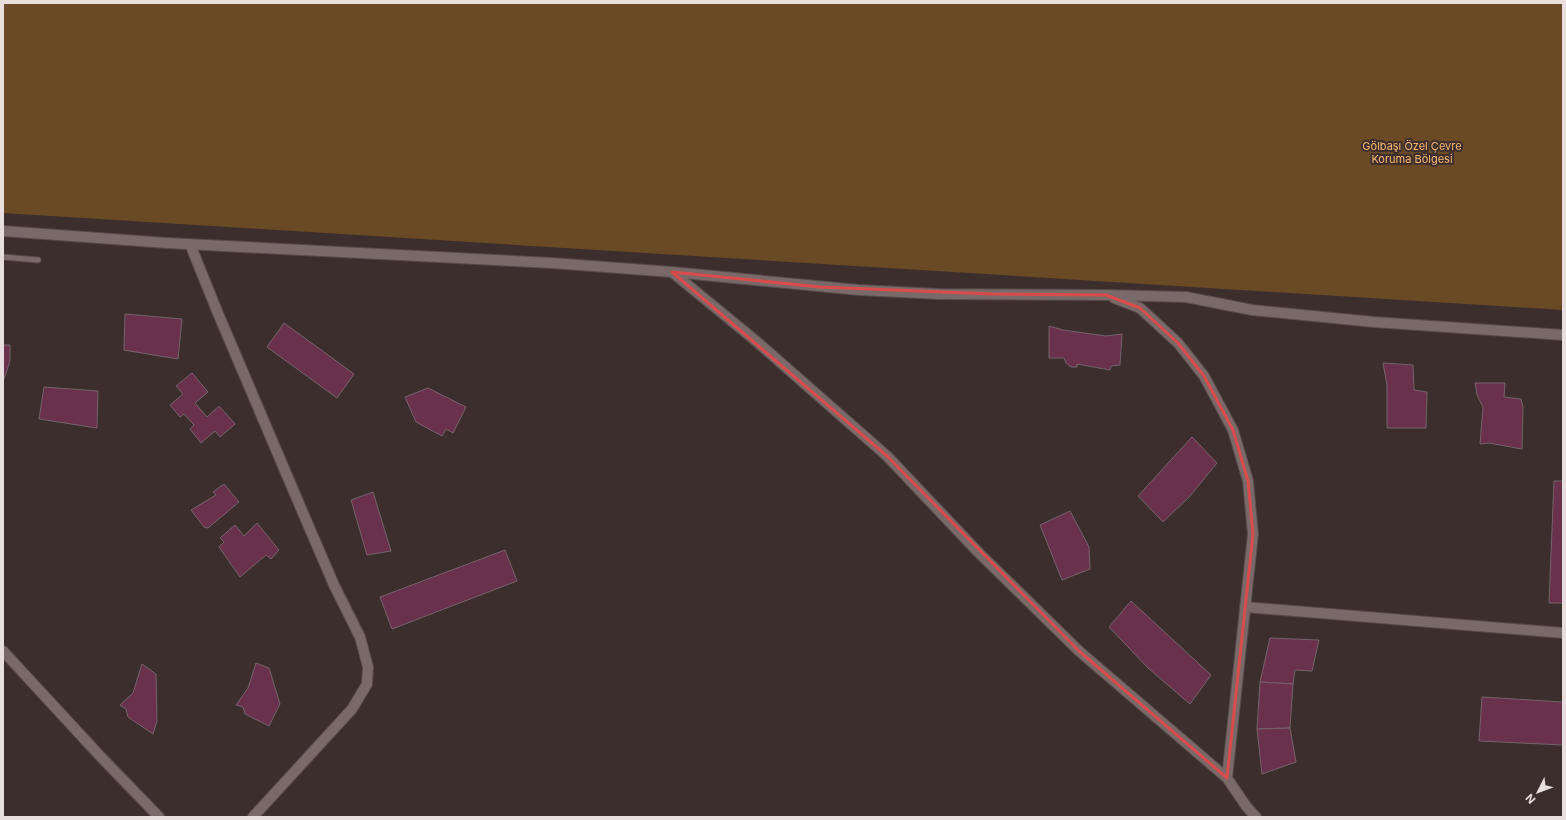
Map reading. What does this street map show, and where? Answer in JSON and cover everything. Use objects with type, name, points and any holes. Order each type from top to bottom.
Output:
[{"type":"street","points":[[3,231],[190,244],[672,272],[820,287],[931,294],[1106,295],[1186,298],[1252,310],[1374,322],[1563,335]]},
{"type":"street","points":[[190,244],[303,514],[334,585],[360,637],[368,667],[367,684],[352,708],[253,817]]},
{"type":"street","points":[[672,272],[756,341],[887,456],[979,553],[1079,651],[1227,778],[1246,806],[1256,817]]},
{"type":"street","points":[[1106,295],[1140,308],[1178,343],[1204,376],[1233,430],[1248,481],[1253,534],[1227,778]]},
{"type":"street","points":[[1245,607],[1563,633]]},
{"type":"street","points":[[3,650],[100,756],[159,817]]},
{"type":"lane","points":[[3,257],[38,260]]},
{"type":"highlighted area","points":[[672,272],[820,287],[992,294],[1106,295],[1140,308],[1178,343],[1204,376],[1233,430],[1248,481],[1253,534],[1227,778],[1079,651],[887,456]]},
{"type":"green space","name":"Gölbaşı Özel Çevre Koruma Bölgesi","points":[[3,3],[1563,3],[1563,310],[3,213]]},
{"type":"building","points":[[125,314],[182,319],[178,359],[124,350]]},
{"type":"building","points":[[284,323],[354,374],[337,398],[267,347]]},
{"type":"building","points":[[1049,326],[1063,330],[1106,336],[1122,334],[1120,365],[1111,366],[1110,370],[1077,364],[1077,367],[1071,367],[1066,363],[1064,358],[1049,358]]},
{"type":"building","points":[[3,345],[10,345],[10,361],[3,382]]},
{"type":"building","points":[[1383,363],[1413,365],[1414,390],[1427,392],[1426,428],[1387,428],[1387,385]]},
{"type":"building","points":[[192,373],[208,392],[195,403],[207,417],[219,406],[235,424],[220,437],[215,431],[201,443],[190,429],[194,425],[184,414],[180,417],[170,405],[183,394],[176,386]]},
{"type":"building","points":[[1475,383],[1505,383],[1504,397],[1521,399],[1523,407],[1522,449],[1489,443],[1480,444],[1483,407],[1477,395]]},
{"type":"building","points":[[44,387],[98,391],[97,428],[39,419]]},
{"type":"building","points":[[428,388],[466,407],[453,433],[446,429],[442,436],[416,422],[405,397]]},
{"type":"building","points":[[1192,437],[1217,463],[1190,496],[1163,522],[1138,496]]},
{"type":"building","points":[[1554,481],[1563,481],[1563,603],[1549,603]]},
{"type":"building","points":[[224,484],[239,502],[208,528],[204,527],[191,510],[216,495],[213,492]]},
{"type":"building","points":[[373,492],[391,551],[367,555],[351,500]]},
{"type":"building","points":[[1070,511],[1089,547],[1090,569],[1062,580],[1040,525]]},
{"type":"building","points":[[257,523],[279,550],[271,559],[266,555],[240,577],[219,547],[224,542],[220,538],[235,525],[244,536]]},
{"type":"building","points":[[505,550],[517,581],[392,629],[380,597]]},
{"type":"building","points":[[1131,601],[1211,675],[1190,704],[1148,668],[1109,627]]},
{"type":"building","points":[[1270,638],[1319,640],[1312,671],[1295,670],[1293,684],[1260,682]]},
{"type":"building","points":[[256,663],[269,668],[280,704],[269,726],[245,714],[243,707],[236,705],[248,688]]},
{"type":"building","points":[[142,664],[156,674],[157,721],[153,734],[128,717],[126,709],[120,705],[133,693]]},
{"type":"building","points":[[1260,682],[1293,684],[1290,728],[1257,729]]},
{"type":"building","points":[[1482,697],[1563,702],[1563,745],[1479,741]]},
{"type":"building","points":[[1290,728],[1296,762],[1262,774],[1257,729]]}]
